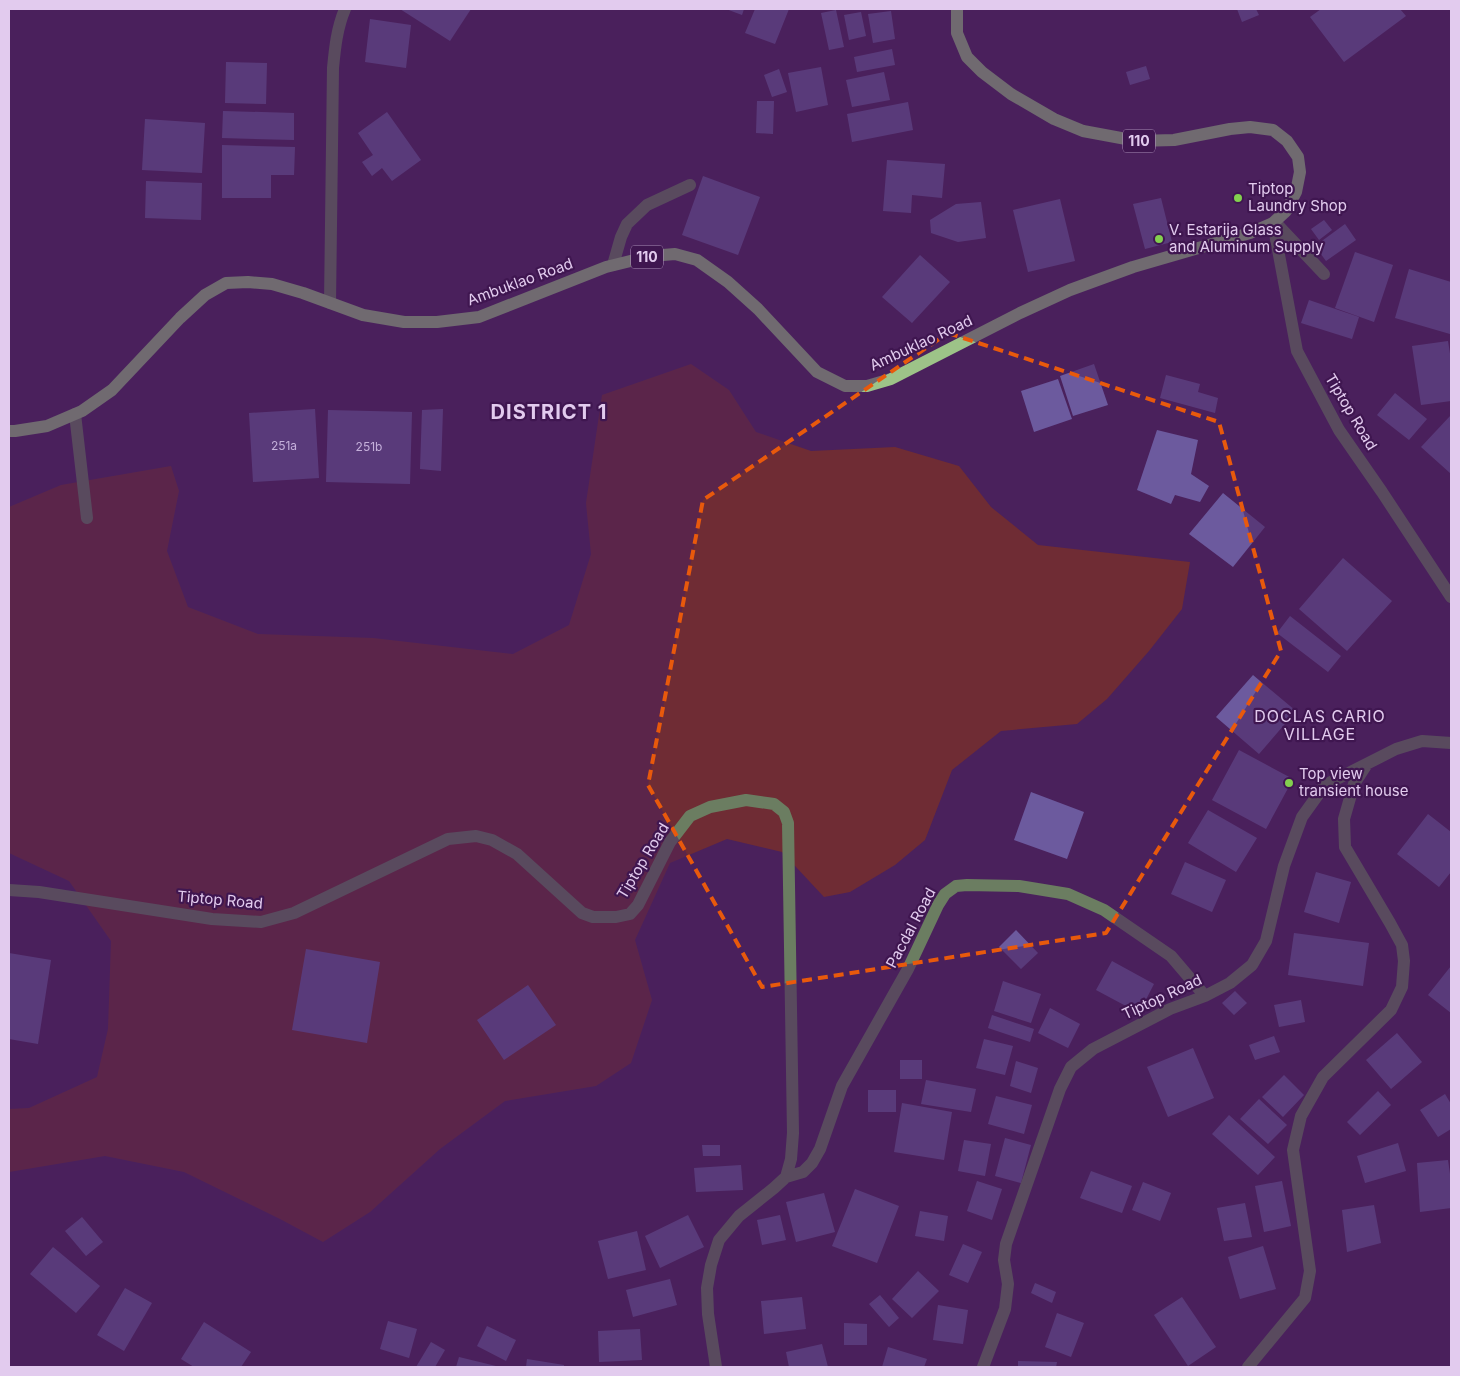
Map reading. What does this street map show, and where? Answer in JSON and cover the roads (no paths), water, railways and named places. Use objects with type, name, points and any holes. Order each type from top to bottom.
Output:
[{"type":"main road","name":"Ambuklao Road","points":[[9,431],[47,426],[82,411],[112,390],[180,318],[205,295],[226,283],[272,284],[363,315],[404,322],[437,322],[479,317],[613,265],[651,256],[675,254],[697,260],[728,282],[758,309],[817,372],[845,386],[867,386],[891,379],[1020,313],[1070,290],[1133,267],[1250,233],[1274,222],[1286,211],[1296,192],[1300,172],[1298,157],[1287,141],[1273,130],[1250,127],[1174,140],[1137,141],[1083,131],[1054,119],[1011,94],[982,72],[967,57],[957,33],[957,9]]},
{"type":"street","points":[[330,303],[333,68],[338,25],[345,9]]},
{"type":"street","points":[[613,265],[627,224],[647,205],[690,185]]},
{"type":"street","points":[[1274,222],[1324,274]]},
{"type":"street","name":"Tiptop Road","points":[[1274,222],[1298,351],[1339,430],[1451,596]]},
{"type":"street","points":[[75,414],[87,518]]},
{"type":"street","name":"Tiptop Road","points":[[983,1367],[1005,1309],[1008,1284],[1004,1260],[1006,1244],[1060,1089],[1071,1067],[1093,1049],[1117,1036],[1170,1009],[1205,996],[1230,983],[1252,965],[1266,941],[1284,866],[1302,817],[1325,786],[1396,749],[1422,742],[1451,743]]},
{"type":"street","points":[[1248,1367],[1305,1298],[1310,1272],[1293,1150],[1301,1116],[1323,1076],[1391,1010],[1402,987],[1404,961],[1402,945],[1346,847],[1344,819],[1354,784],[1368,762]]},
{"type":"street","name":"Tiptop Road","points":[[9,890],[39,892],[212,919],[261,922],[294,913],[448,840],[476,836],[492,840],[517,854],[582,913],[593,917],[616,917],[630,914],[638,905],[670,842],[690,816],[710,807],[746,800],[774,804],[784,812],[788,824],[794,1133],[791,1159],[786,1177]]},
{"type":"street","name":"Pacdal Road","points":[[786,1177],[803,1172],[812,1164],[820,1149],[842,1086],[908,969],[938,905],[945,894],[956,886],[1019,886],[1068,894],[1075,897],[1104,910],[1171,956],[1205,996]]},
{"type":"street","points":[[716,1367],[708,1314],[707,1288],[711,1265],[720,1240],[739,1216],[786,1177]]},
{"type":"place","name":"Tiptop Laundry Shop","points":[[1238,198]]},
{"type":"place","name":"V. Estarija Glass and Aluminum Supply","points":[[1159,239]]},
{"type":"place","name":"Top view transient house","points":[[1289,783]]},
{"type":"district","name":"DISTRICT 1","points":[[549,412]]},
{"type":"district","name":"DOCLAS CARIO VILLAGE","points":[[1320,725]]}]
